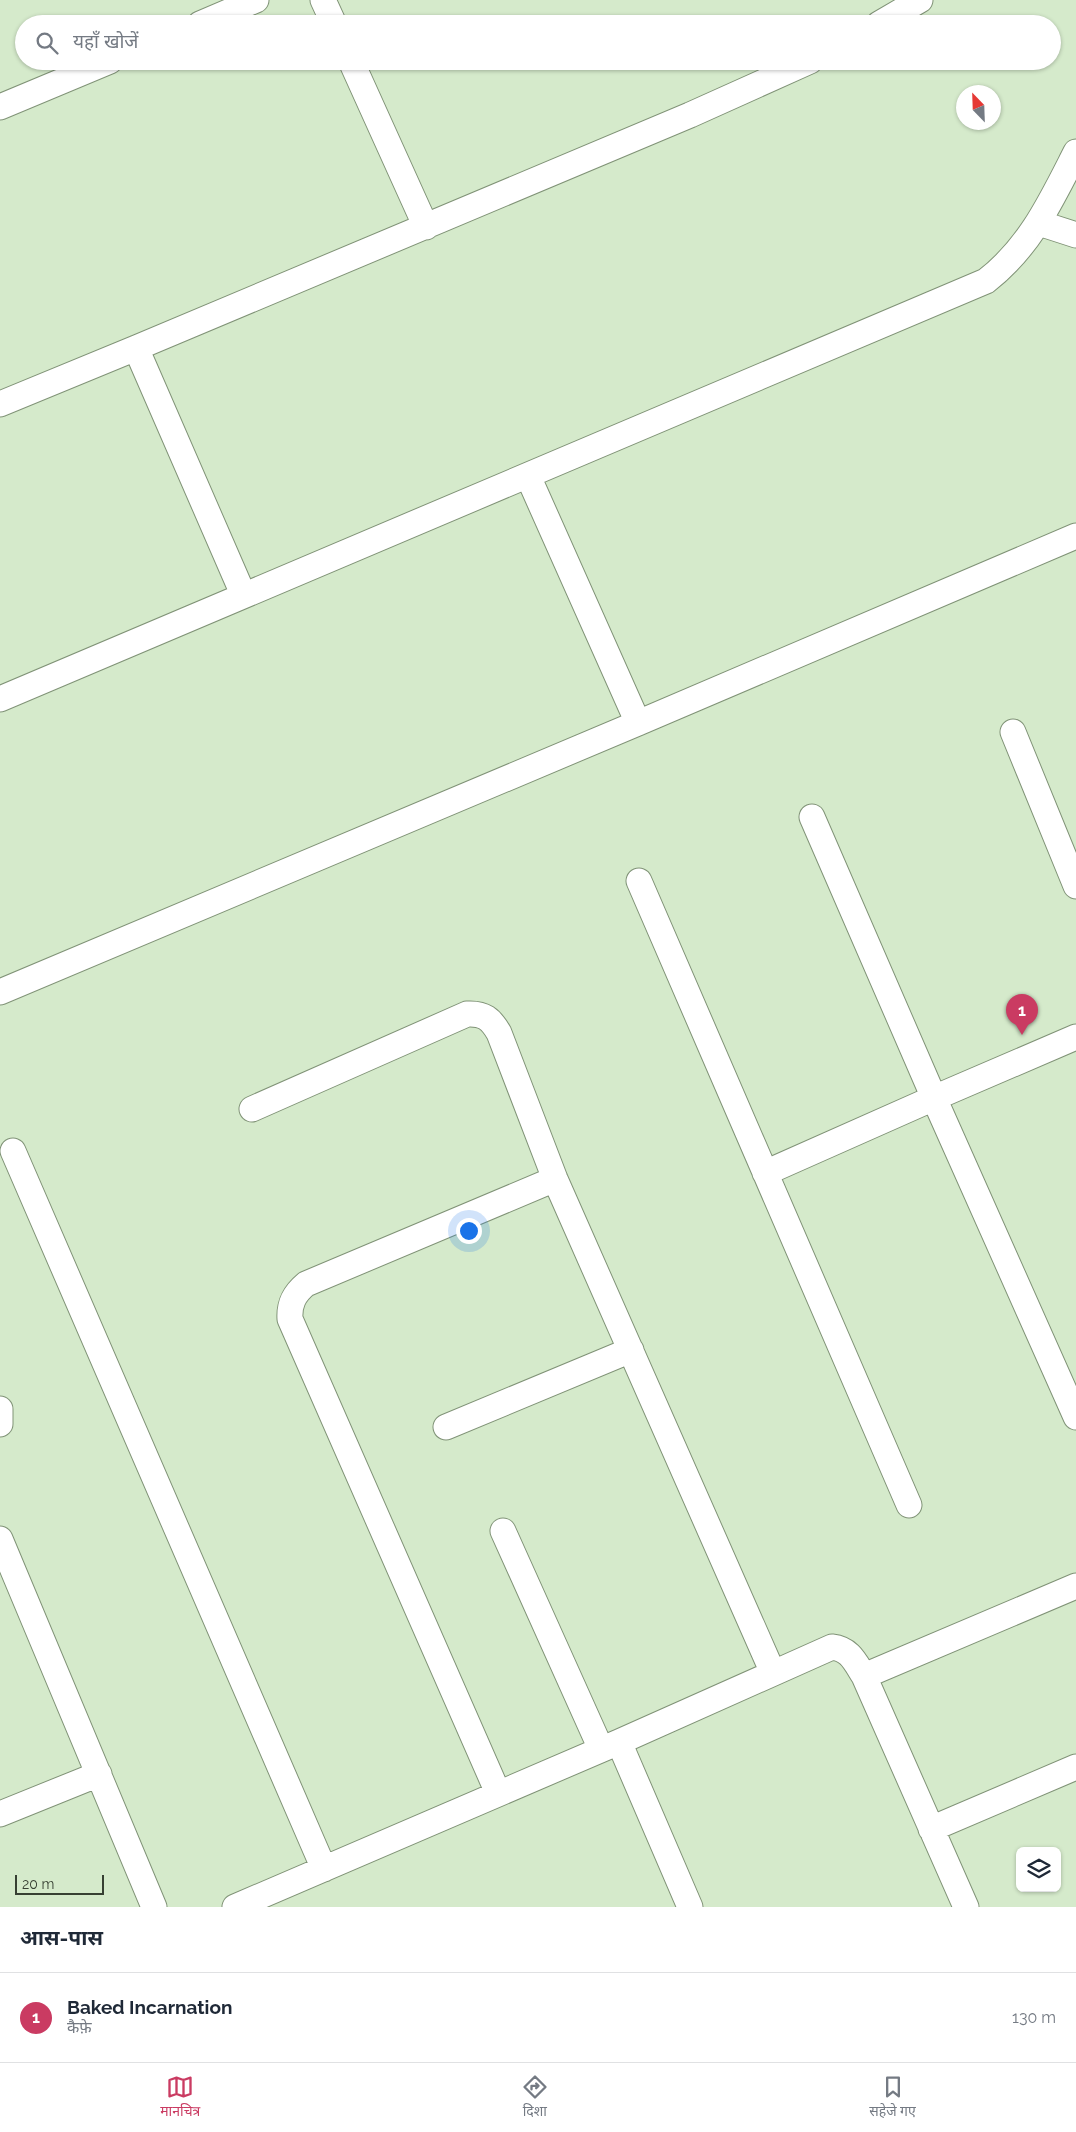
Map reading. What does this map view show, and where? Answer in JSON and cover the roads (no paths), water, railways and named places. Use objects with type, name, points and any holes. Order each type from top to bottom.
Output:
[{"type":"street","points":[[221,15],[256,0]]},
{"type":"street","points":[[323,0],[330,15]]},
{"type":"street","points":[[894,15],[920,0]]},
{"type":"street","points":[[0,107],[88,70]]},
{"type":"street","points":[[355,70],[426,227]]},
{"type":"street","points":[[0,404],[426,227],[690,115],[790,70]]},
{"type":"street","points":[[0,699],[243,594],[528,476],[986,281],[1003,267],[1039,223],[1076,152]]},
{"type":"street","points":[[1039,223],[1076,235]]},
{"type":"street","points":[[136,348],[243,594]]},
{"type":"street","points":[[528,476],[638,723]]},
{"type":"street","points":[[0,992],[1076,536]]},
{"type":"street","points":[[1013,732],[1066,834],[1076,886]]},
{"type":"street","points":[[812,817],[934,1098],[1076,1417]]},
{"type":"street","points":[[639,881],[909,1505]]},
{"type":"street","points":[[252,1109],[467,1014],[477,1013],[487,1016],[499,1033],[555,1179],[773,1673]]},
{"type":"street","points":[[765,1173],[1076,1037]]},
{"type":"street","points":[[13,1151],[324,1869]]},
{"type":"street","points":[[498,1792],[290,1319],[289,1309],[293,1298],[306,1284],[555,1179]]},
{"type":"street","points":[[446,1427],[630,1350]]},
{"type":"street","points":[[0,1409],[0,1424]]},
{"type":"street","points":[[503,1530],[690,1907]]},
{"type":"street","points":[[0,1539],[154,1907]]},
{"type":"street","points":[[864,1676],[1076,1586]]},
{"type":"street","points":[[235,1907],[498,1792],[610,1746],[832,1647],[841,1648],[848,1653],[864,1676],[966,1907]]},
{"type":"street","points":[[932,1829],[1076,1767]]},
{"type":"street","points":[[0,1814],[98,1774]]},
{"type":"place","name":"Baked Incarnation","points":[[1022,1035]]}]
